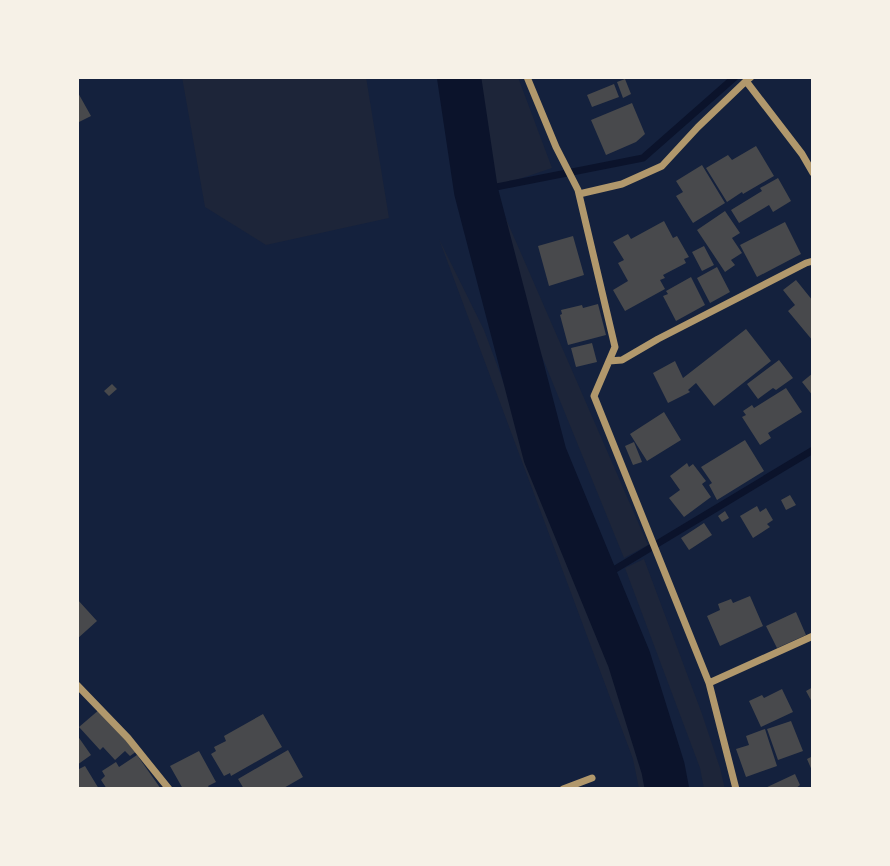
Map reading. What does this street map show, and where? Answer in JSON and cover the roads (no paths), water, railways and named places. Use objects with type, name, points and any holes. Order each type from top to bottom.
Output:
[{"type":"street","points":[[527,77],[579,194],[615,347],[594,396],[709,683],[736,789]]},
{"type":"street","points":[[579,194],[622,184],[662,166],[698,127],[749,79],[813,173]]},
{"type":"street","points":[[609,360],[622,360],[813,261]]},
{"type":"street","points":[[709,683],[813,636]]},
{"type":"street","points":[[77,685],[128,738],[169,789]]},
{"type":"street","points":[[564,789],[592,778]]},
{"type":"waterway","points":[[459,77],[476,191],[545,455],[629,659],[667,789]]},
{"type":"waterway","points":[[476,191],[643,158],[735,77]]},
{"type":"waterway","points":[[607,574],[813,450]]}]
